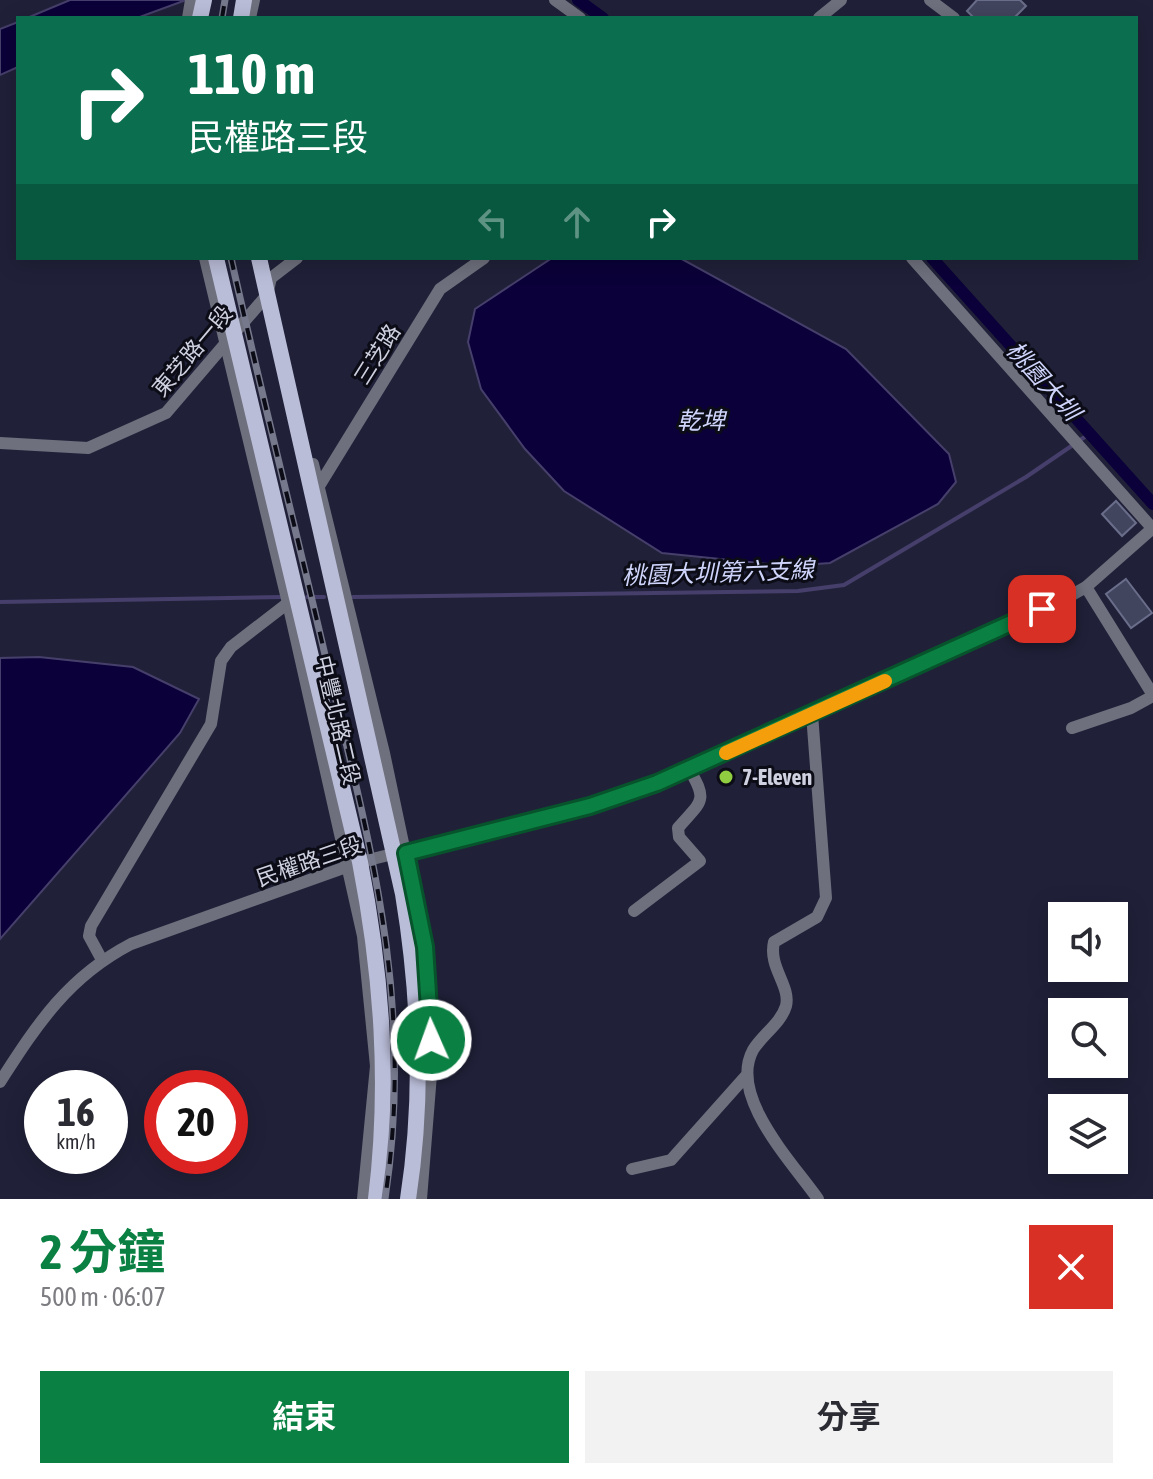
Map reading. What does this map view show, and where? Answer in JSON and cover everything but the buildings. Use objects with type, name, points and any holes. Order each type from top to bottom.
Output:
[{"type":"main road","name":"中豐北路二段","points":[[216,260],[229,337],[354,863],[376,943],[383,1010],[383,1144],[376,1199]]},
{"type":"main road","name":"中豐北路二段","points":[[259,260],[399,855],[419,1019],[416,1139],[408,1199]]},
{"type":"street","points":[[555,0],[577,16]]},
{"type":"street","points":[[821,16],[841,0]]},
{"type":"street","points":[[930,0],[951,16]]},
{"type":"street","name":"中豐北路二段","points":[[206,260],[229,337],[288,603],[354,863],[376,1066],[363,1199]]},
{"type":"street","name":"中豐北路二段","points":[[267,260],[399,855],[425,947],[430,1023],[429,1132],[421,1199]]},
{"type":"street","points":[[271,278],[294,260]]},
{"type":"street","name":"三芝路","points":[[319,486],[440,289],[481,260]]},
{"type":"street","points":[[914,260],[1153,528]]},
{"type":"street","name":"東芝路一段","points":[[0,443],[88,448],[166,413],[267,295],[271,278]]},
{"type":"street","name":"民權路三段","points":[[0,1082],[67,990],[102,960],[131,944],[354,863],[399,855],[590,806],[689,769],[1086,587],[1153,528]]},
{"type":"street","points":[[1072,728],[1131,708],[1153,696],[1086,587]]},
{"type":"street","points":[[102,960],[89,936],[91,926],[211,724],[221,661],[231,647],[288,603]]},
{"type":"street","points":[[632,1169],[671,1160],[745,1077],[753,1050],[785,1007],[786,995],[771,954],[774,942],[817,917],[826,898],[812,714]]},
{"type":"street","points":[[634,911],[700,861],[679,837],[678,828],[701,803],[702,796],[689,769]]},
{"type":"street","points":[[745,1077],[749,1097],[818,1199]]},
{"type":"water","points":[[70,0],[186,0],[142,16],[32,16]]},
{"type":"water","points":[[16,23],[16,68],[0,75],[0,29]]},
{"type":"water","name":"乾埤","points":[[549,260],[684,260],[846,349],[949,454],[956,482],[938,504],[830,563],[789,566],[662,553],[564,491],[525,449],[481,389],[468,342],[475,309]]},
{"type":"water","points":[[39,657],[133,667],[199,699],[180,733],[0,939],[0,658]]},
{"type":"waterway","name":"桃園大圳","points":[[578,0],[600,16]]},
{"type":"waterway","name":"桃園大圳","points":[[934,260],[1153,504]]},
{"type":"waterway","name":"桃園大圳第六支線","points":[[353,597],[798,591],[844,585],[1026,477],[1089,434]]},
{"type":"waterway","name":"桃園大圳第六支線","points":[[0,602],[283,597]]},
{"type":"waterway","name":"桃園大圳第六支線","points":[[307,597],[324,597]]},
{"type":"railway","points":[[222,16],[225,0]]},
{"type":"railway","points":[[231,260],[374,869],[392,997],[395,1062],[393,1129],[385,1199]]},
{"type":"slow traffic","points":[[726,753],[885,681]]},
{"type":"place","name":"7-Eleven","points":[[726,777]]},
{"type":"route","points":[[431,1040],[425,947],[406,853],[590,806],[657,783],[1042,609]]}]
